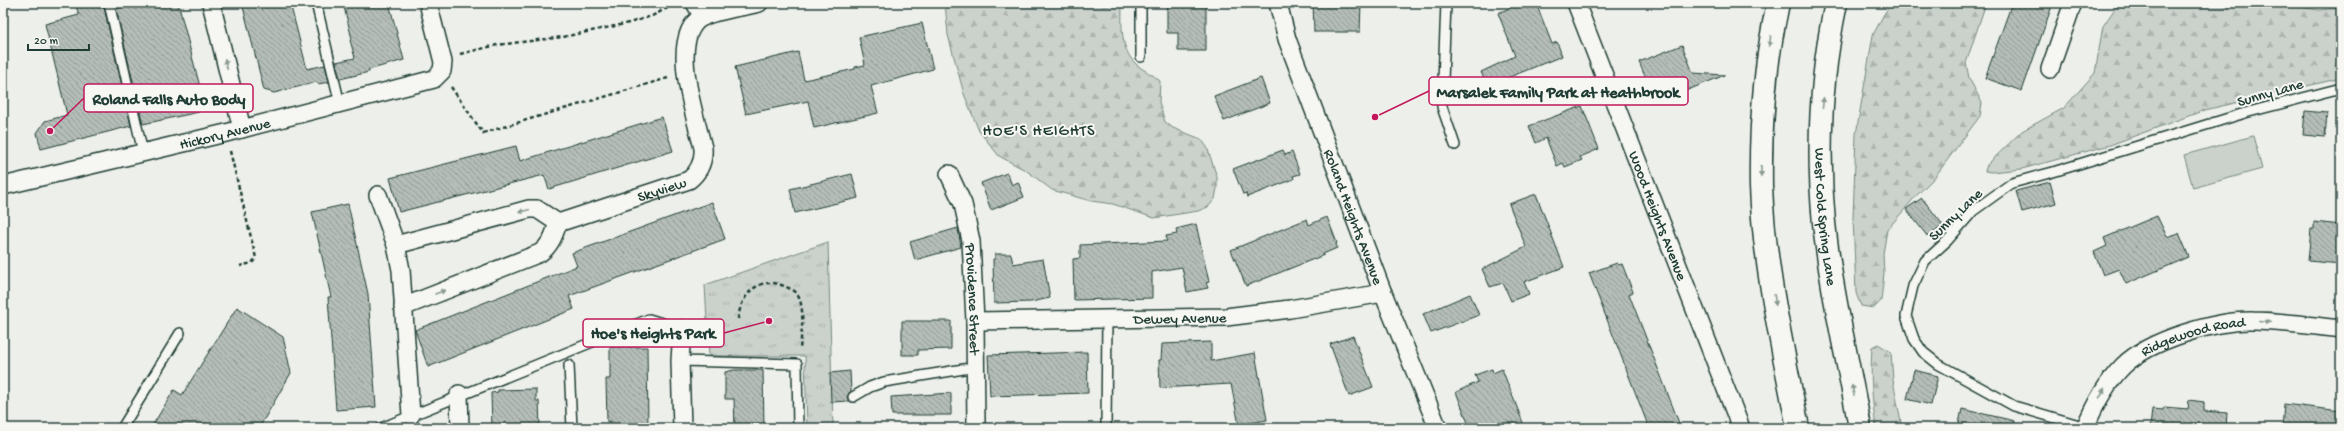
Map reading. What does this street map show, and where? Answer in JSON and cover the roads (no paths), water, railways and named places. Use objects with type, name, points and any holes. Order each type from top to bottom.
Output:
[{"type":"main road","points":[[1778,3],[1766,74],[1762,112],[1761,187],[1764,224],[1778,324],[1798,428]]},
{"type":"main road","name":"West Cold Spring Lane","points":[[1836,3],[1827,65],[1822,117],[1821,165],[1824,224],[1860,428]]},
{"type":"street","points":[[211,3],[242,129]]},
{"type":"street","name":"Hickory Avenue","points":[[3,186],[242,129],[434,79],[443,67],[428,3]]},
{"type":"street","points":[[699,10],[759,3]]},
{"type":"street","name":"Roland Heights Avenue","points":[[1278,3],[1286,39],[1383,293],[1438,428]]},
{"type":"street","name":"Wood Heights Avenue","points":[[1576,3],[1741,428]]},
{"type":"street","points":[[1827,65],[1847,3]]},
{"type":"street","points":[[2050,69],[2074,3]]},
{"type":"street","name":"Skyview","points":[[558,223],[689,180],[696,174],[704,157],[686,76],[685,53],[687,37],[699,10]]},
{"type":"street","name":"Providence Street","points":[[949,174],[963,204],[971,241],[975,321],[976,428]]},
{"type":"street","points":[[378,195],[396,245],[404,307],[411,415]]},
{"type":"street","points":[[396,245],[530,209],[537,209],[558,223],[553,238],[547,248],[540,253],[404,307]]},
{"type":"street","name":"Dewey Avenue","points":[[975,321],[1226,317],[1283,310],[1383,293]]},
{"type":"street","name":"Ridgewood Road","points":[[2085,427],[2108,383],[2124,365],[2147,349],[2173,338],[2212,326],[2252,320],[2341,329]]},
{"type":"street","points":[[682,329],[680,361],[682,428]]},
{"type":"street","points":[[459,394],[460,428]]},
{"type":"lane","points":[[109,3],[144,153]]},
{"type":"lane","points":[[316,3],[340,104]]},
{"type":"lane","points":[[1141,3],[1141,58]]},
{"type":"lane","points":[[1446,3],[1442,107],[1455,145]]},
{"type":"lane","name":"Sunny Lane","points":[[2085,427],[2014,406],[1938,364],[1923,352],[1914,339],[1906,316],[1913,286],[1925,261],[1947,241],[1974,211],[2012,183],[2245,113],[2341,88]]},
{"type":"lane","points":[[1106,428],[1107,318]]},
{"type":"lane","points":[[381,428],[459,394],[649,319],[682,329]]},
{"type":"lane","points":[[122,428],[180,333]]},
{"type":"lane","points":[[680,361],[797,364],[798,428]]},
{"type":"lane","points":[[570,365],[572,428]]},
{"type":"lane","points":[[853,397],[870,387],[884,382],[976,367]]},
{"type":"place","name":"Marsalek Family Park at Heathbrook","points":[[1375,117]]},
{"type":"place","name":"Roland Falls Auto Body","points":[[50,131]]},
{"type":"place","name":"Hoe's Heights Park","points":[[769,321]]},
{"type":"district","name":"HOE'S HEIGHTS","points":[[1039,129]]}]
